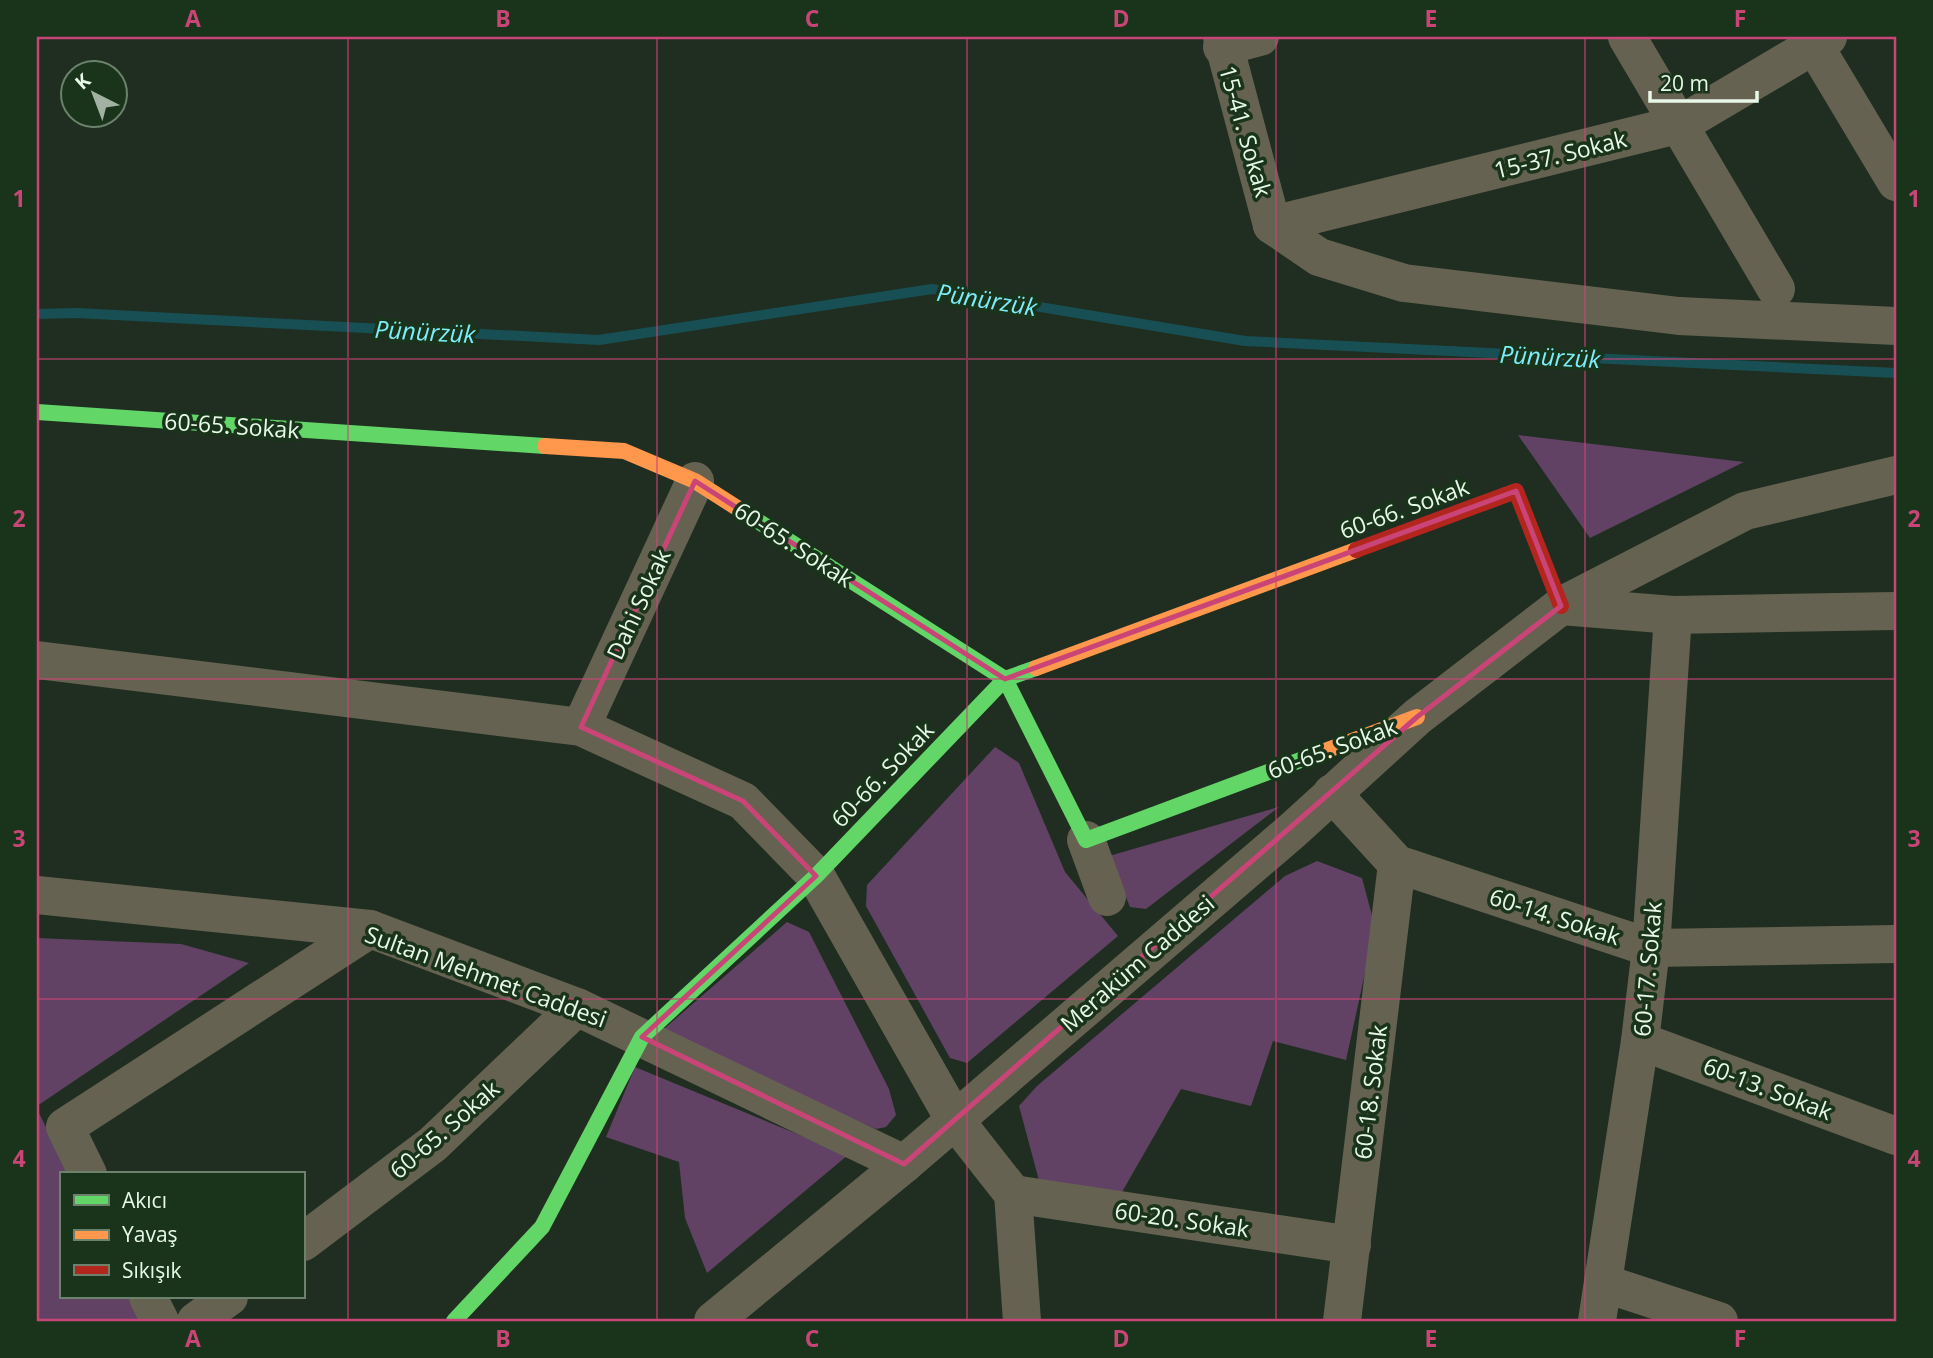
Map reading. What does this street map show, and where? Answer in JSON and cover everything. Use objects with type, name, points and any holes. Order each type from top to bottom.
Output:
[{"type":"street","points":[[1222,42],[1260,37]]},
{"type":"street","points":[[1627,37],[1681,124],[1776,289]]},
{"type":"street","points":[[1821,41],[1896,182]]},
{"type":"street","name":"15-37. Sokak","points":[[1272,225],[1681,124],[1821,41]]},
{"type":"street","name":"15-41. Sokak","points":[[1222,42],[1272,225]]},
{"type":"street","points":[[1272,225],[1320,257],[1404,283],[1679,316],[1896,326]]},
{"type":"street","name":"60-65. Sokak","points":[[37,412],[624,451],[695,481],[1005,679]]},
{"type":"street","name":"Meraküm Caddesi","points":[[713,1321],[904,1164],[1416,717],[1561,606],[1745,511],[1896,475]]},
{"type":"street","name":"Dahi Sokak","points":[[581,727],[695,481]]},
{"type":"street","name":"60-66. Sokak","points":[[454,1321],[542,1227],[642,1037],[816,876],[1005,679],[1516,491],[1561,606]]},
{"type":"street","points":[[1561,606],[1672,615],[1896,611]]},
{"type":"street","name":"60-17. Sokak","points":[[1597,1321],[1640,1041],[1651,948],[1672,615]]},
{"type":"street","points":[[37,660],[581,727],[743,801],[816,876],[954,1119],[1013,1194],[1022,1321]]},
{"type":"street","points":[[1005,679],[1086,840],[1107,897]]},
{"type":"street","name":"60-65. Sokak","points":[[1086,840],[1416,717]]},
{"type":"street","name":"60-14. Sokak","points":[[1332,793],[1397,864],[1651,948],[1896,944]]},
{"type":"street","name":"60-18. Sokak","points":[[1342,1321],[1397,864]]},
{"type":"street","name":"Sultan Mehmet Caddesi","points":[[37,895],[370,929],[577,1007],[904,1164]]},
{"type":"street","points":[[87,1172],[65,1127],[370,929]]},
{"type":"street","name":"60-65. Sokak","points":[[304,1241],[433,1144],[577,1007]]},
{"type":"street","name":"60-13. Sokak","points":[[1640,1041],[1896,1136]]},
{"type":"street","name":"60-20. Sokak","points":[[1013,1194],[1352,1244]]},
{"type":"street","points":[[1603,1283],[1719,1321]]},
{"type":"street","points":[[148,1298],[160,1321]]},
{"type":"street","points":[[196,1321],[228,1298]]},
{"type":"highlighted area","points":[[695,481],[1005,679],[1516,491],[1561,606],[1417,717],[904,1164],[642,1037],[816,876],[743,801],[581,727]]},
{"type":"shaded area","points":[[1518,435],[1744,462],[1590,538]]},
{"type":"shaded area","points":[[995,747],[1019,763],[1065,872],[1118,936],[967,1063],[950,1058],[866,906],[867,885]]},
{"type":"shaded area","points":[[1279,807],[1146,909],[1130,907],[1109,856]]},
{"type":"shaded area","points":[[1317,861],[1362,878],[1375,927],[1346,1060],[1273,1041],[1251,1106],[1181,1089],[1118,1199],[1041,1188],[1019,1106],[1037,1086],[1285,876]]},
{"type":"shaded area","points":[[787,922],[809,932],[889,1089],[896,1115],[886,1127],[876,1129],[658,1034]]},
{"type":"shaded area","points":[[37,938],[181,944],[249,963],[37,1106]]},
{"type":"shaded area","points":[[635,1067],[848,1155],[707,1273],[685,1218],[679,1162],[606,1137]]},
{"type":"shaded area","points":[[37,1109],[68,1172],[60,1172],[60,1298],[130,1298],[142,1321],[37,1321]]},
{"type":"waterway","name":"Pünürzük","points":[[37,314],[76,313],[599,340],[932,289],[1245,341],[1896,373]]},
{"type":"traffic: fast","points":[[37,412],[545,446]]},
{"type":"traffic: fast","points":[[745,513],[1005,679],[1086,840],[1322,752]]},
{"type":"traffic: fast","points":[[454,1321],[542,1227],[642,1037],[816,876],[1005,679],[1036,668]]},
{"type":"traffic: slow","points":[[545,446],[624,451],[695,481],[745,513]]},
{"type":"traffic: slow","points":[[1036,668],[1356,550]]},
{"type":"traffic: slow","points":[[1322,752],[1417,717]]},
{"type":"traffic: jam","points":[[1356,550],[1516,491],[1561,606]]}]
